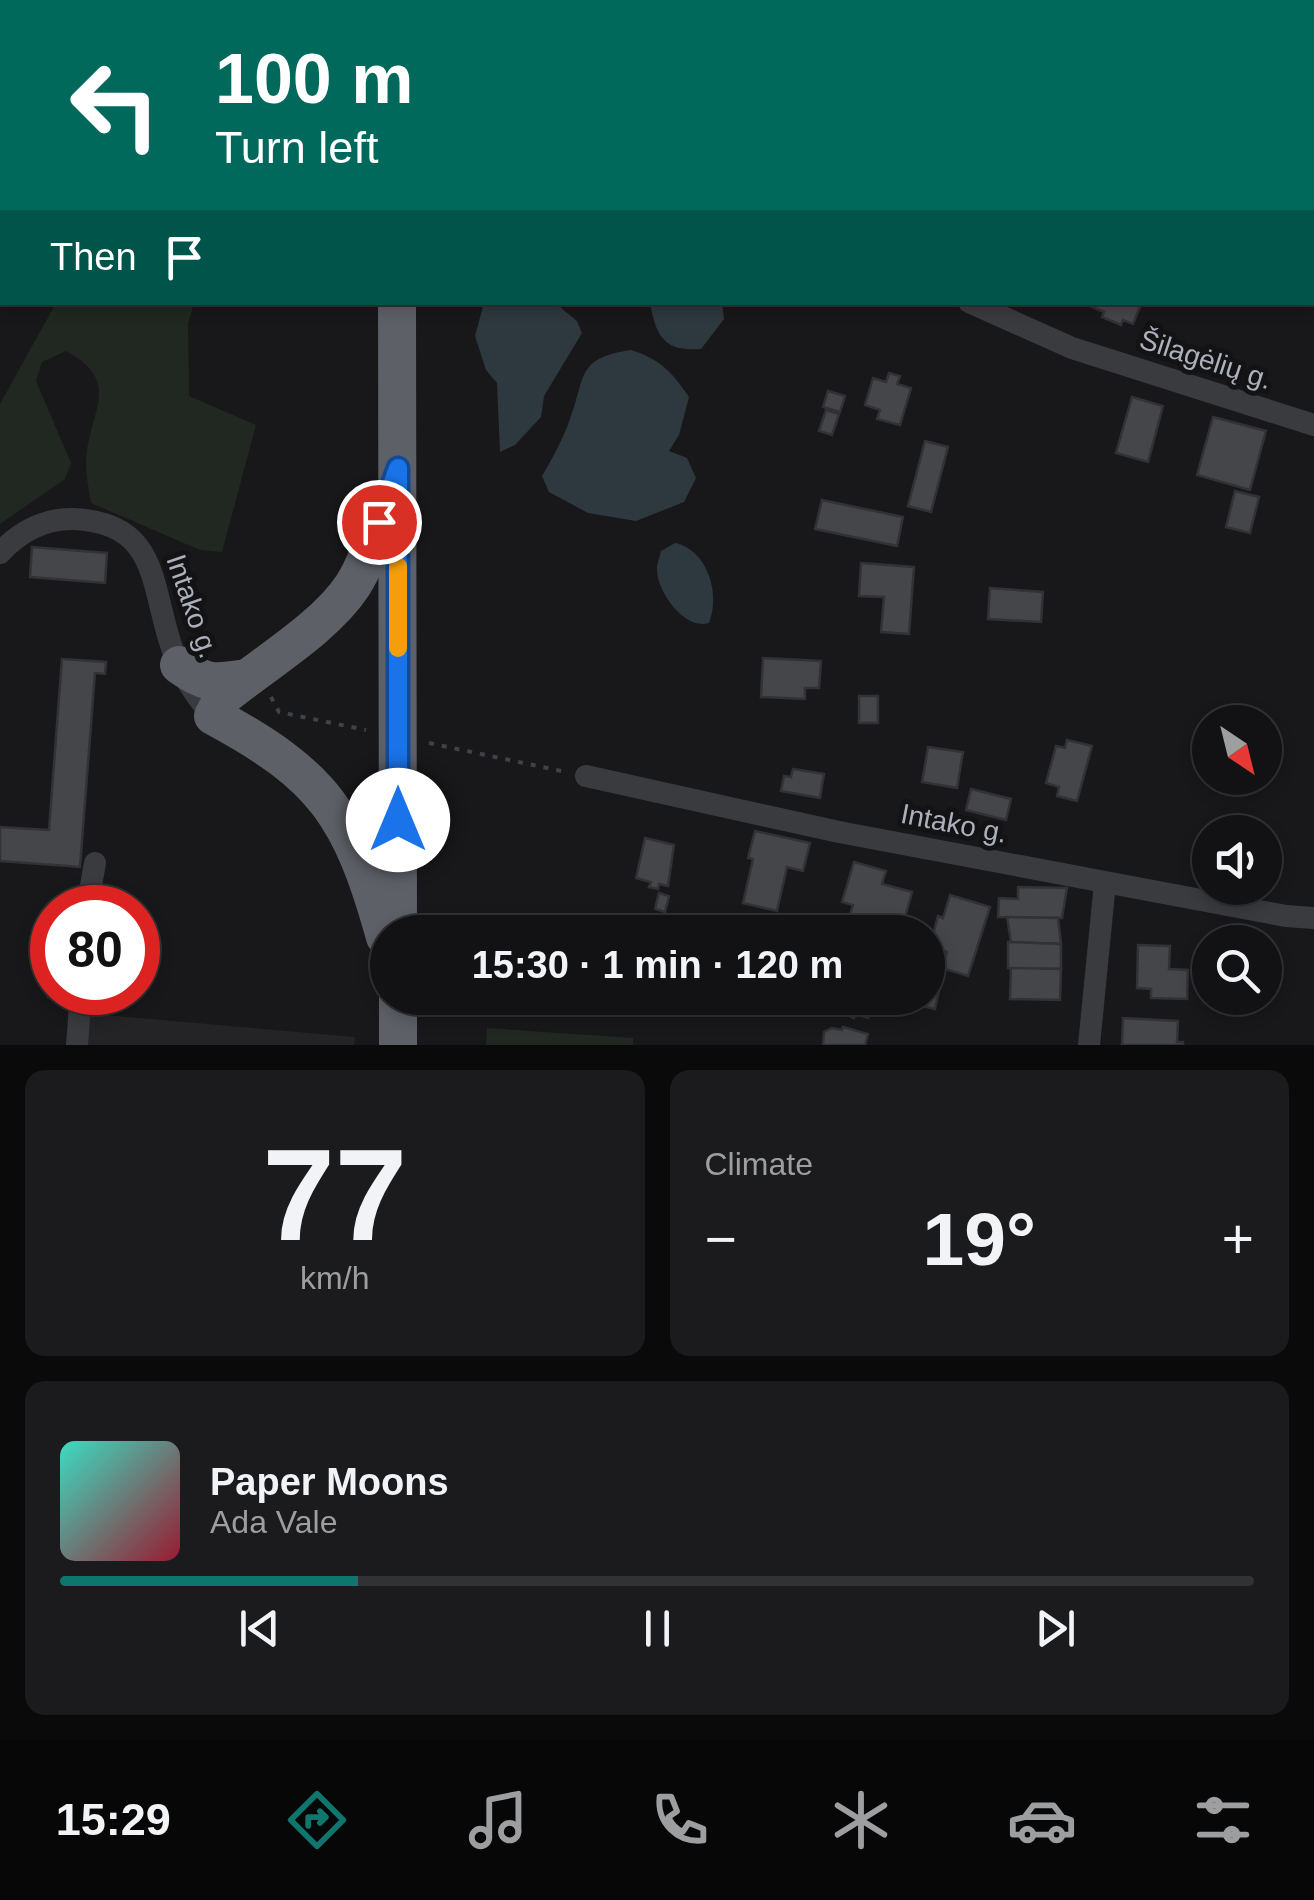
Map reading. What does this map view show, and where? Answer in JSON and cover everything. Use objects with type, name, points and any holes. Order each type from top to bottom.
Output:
[{"type":"highway","points":[[397,305],[398,915]]},
{"type":"highway","points":[[377,915],[354,843],[328,801],[294,764],[213,716],[223,697],[326,616],[352,586],[370,550],[398,468]]},
{"type":"highway","points":[[179,666],[201,681],[247,678]]},
{"type":"highway","points":[[398,1015],[398,1045]]},
{"type":"street","name":"Šilagėlių g.","points":[[976,305],[1072,348],[1314,424]]},
{"type":"street","name":"Intako g.","points":[[0,553],[30,528],[61,519],[92,520],[120,529],[140,546],[179,666],[191,691],[213,716]]},
{"type":"street","name":"Intako g.","points":[[586,776],[839,832],[1286,916],[1314,918]]},
{"type":"street","points":[[91,885],[95,863]]},
{"type":"street","points":[[1089,1045],[1104,882]]},
{"type":"street","points":[[77,1045],[79,1015]]},
{"type":"shaded area","points":[[55,305],[193,305],[188,324],[189,396],[256,425],[222,552],[200,550],[91,503],[86,463],[99,387],[84,363],[66,351],[42,362],[36,381],[71,463],[65,479],[0,524],[0,404]]},
{"type":"shaded area","points":[[483,305],[557,305],[577,321],[582,333],[544,396],[541,417],[515,445],[500,452],[497,383],[486,370],[475,336]]},
{"type":"shaded area","points":[[650,305],[722,305],[724,319],[701,349],[670,344],[655,325]]},
{"type":"shaded area","points":[[631,350],[664,368],[689,397],[679,435],[669,451],[687,458],[696,478],[684,502],[636,521],[588,513],[549,492],[542,476],[564,434],[586,372],[600,358]]},
{"type":"shaded area","points":[[675,543],[696,554],[708,574],[713,599],[709,623],[700,624],[681,615],[661,587],[657,568],[661,551]]},
{"type":"shaded area","points":[[70,1015],[355,1037],[354,1045],[66,1045]]},
{"type":"shaded area","points":[[487,1028],[633,1038],[633,1045],[486,1045]]},
{"type":"building","points":[[1141,305],[1133,324],[1123,320],[1121,325],[1102,317],[1104,312],[1090,306]]},
{"type":"building","points":[[889,373],[900,376],[897,384],[911,388],[900,425],[877,419],[880,410],[865,405],[873,378],[886,382]]},
{"type":"building","points":[[828,391],[845,396],[840,412],[823,407]]},
{"type":"building","points":[[1132,397],[1163,406],[1148,462],[1116,453]]},
{"type":"building","points":[[826,410],[839,414],[832,435],[819,431]]},
{"type":"building","points":[[1213,417],[1266,431],[1250,490],[1197,475]]},
{"type":"building","points":[[925,441],[948,447],[931,512],[908,506]]},
{"type":"building","points":[[1235,491],[1259,497],[1250,533],[1226,527]]},
{"type":"building","points":[[822,500],[903,517],[897,546],[815,529]]},
{"type":"building","points":[[32,547],[107,553],[105,583],[30,577]]},
{"type":"building","points":[[861,563],[914,567],[909,634],[881,632],[884,597],[859,596]]},
{"type":"building","points":[[990,588],[1043,592],[1041,622],[988,619]]},
{"type":"building","points":[[763,658],[821,661],[819,688],[805,688],[805,699],[761,697]]},
{"type":"building","points":[[62,659],[106,662],[105,674],[95,673],[80,867],[0,861],[0,827],[49,830]]},
{"type":"building","points":[[859,696],[878,696],[878,723],[859,723]]},
{"type":"building","points":[[1067,740],[1092,746],[1077,801],[1057,796],[1059,787],[1046,783],[1056,746],[1065,748]]},
{"type":"building","points":[[928,747],[963,752],[957,788],[922,782]]},
{"type":"building","points":[[793,769],[824,774],[820,798],[781,791],[784,776],[791,777]]},
{"type":"building","points":[[971,789],[1011,799],[1006,820],[966,810]]},
{"type":"building","points":[[755,831],[810,843],[803,871],[787,867],[777,911],[743,903]]},
{"type":"building","points":[[645,838],[674,845],[668,886],[649,887],[651,882],[636,878]]},
{"type":"building","points":[[854,862],[886,871],[882,884],[912,892],[906,915],[850,915],[853,905],[842,902]]},
{"type":"building","points":[[1018,887],[1067,888],[1062,918],[998,917],[999,898],[1018,899]]},
{"type":"building","points":[[659,893],[669,896],[665,912],[655,909]]},
{"type":"building","points":[[950,895],[990,907],[968,976],[945,969],[944,915]]},
{"type":"building","points":[[1007,917],[1058,918],[1061,944],[1011,942]]},
{"type":"building","points":[[1008,942],[1061,944],[1061,969],[1008,968]]},
{"type":"building","points":[[1138,945],[1170,946],[1169,969],[1188,970],[1187,999],[1151,998],[1151,989],[1137,988]]},
{"type":"building","points":[[1011,968],[1061,969],[1060,1000],[1010,999]]},
{"type":"building","points":[[1123,1018],[1178,1021],[1177,1042],[1183,1045],[1122,1045]]},
{"type":"building","points":[[843,1027],[868,1034],[865,1045],[823,1045],[824,1032]]},
{"type":"slow traffic","points":[[398,566],[398,648]]},
{"type":"route","points":[[379,522],[398,468],[398,820]]}]
